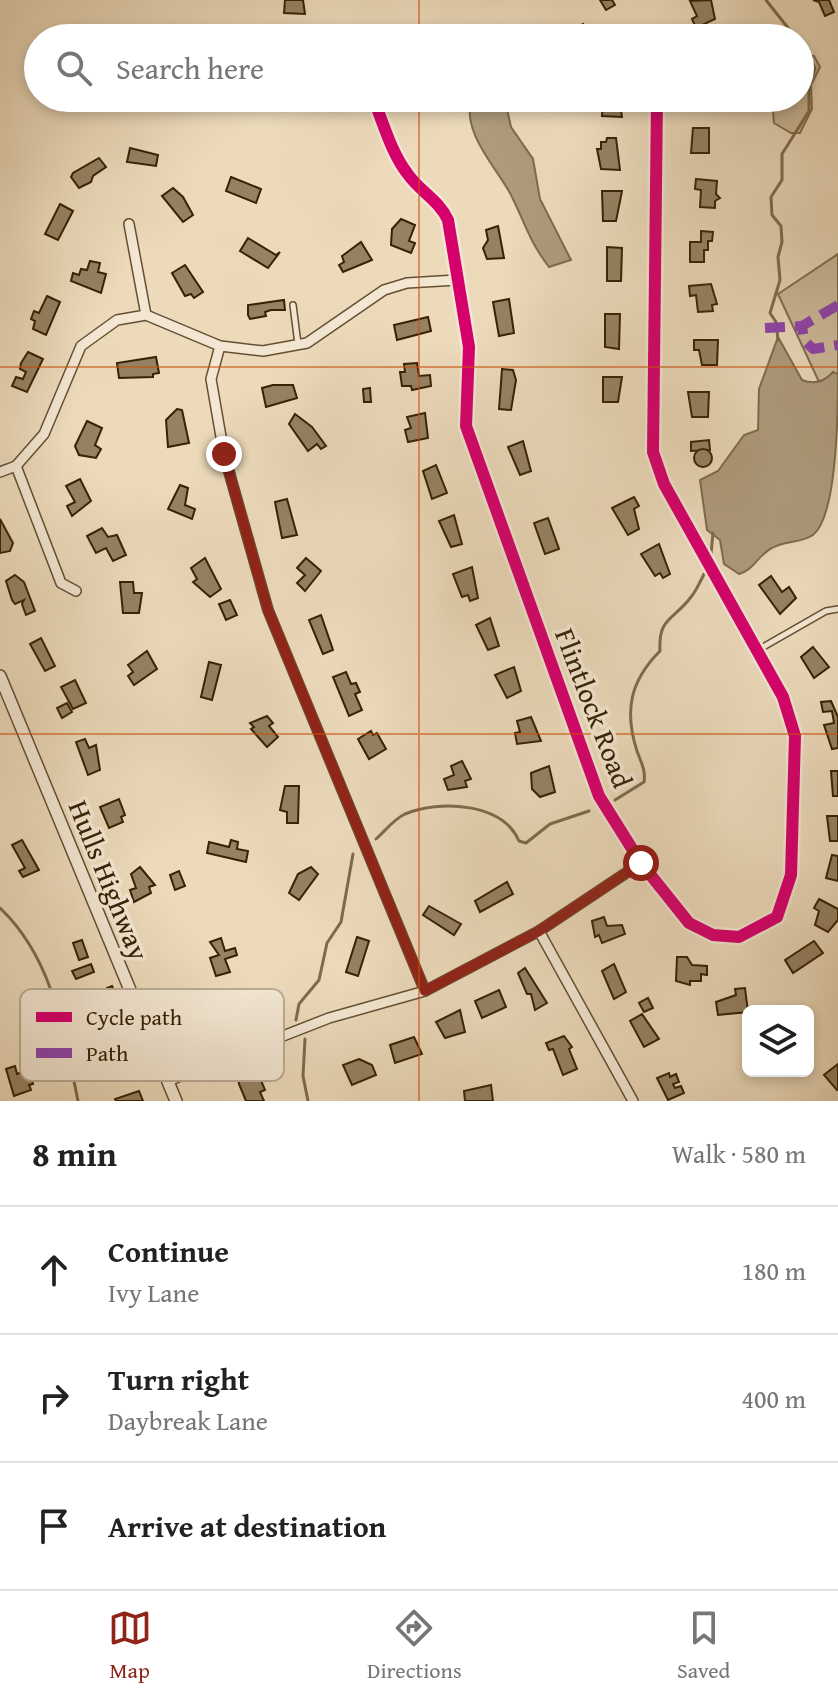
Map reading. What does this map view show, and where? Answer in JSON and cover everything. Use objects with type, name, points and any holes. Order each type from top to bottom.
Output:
[{"type":"street","name":"Flintlock Road","points":[[379,112],[400,164],[408,176],[442,206],[448,220],[469,347],[466,426],[589,777],[641,863],[689,923],[713,935],[739,937],[777,917],[791,875],[795,736],[783,697],[664,484],[653,452],[657,112]]},
{"type":"street","points":[[129,224],[146,315]]},
{"type":"street","points":[[0,472],[16,466],[44,434],[81,346],[117,320],[146,315],[220,346],[263,351],[307,343],[384,290],[407,283],[457,280]]},
{"type":"street","points":[[220,346],[211,379],[224,454],[268,610],[425,991]]},
{"type":"street","points":[[16,466],[61,583],[76,591]]},
{"type":"street","name":"Hulls Highway","points":[[0,676],[130,989]]},
{"type":"street","points":[[284,1036],[329,1018],[425,991],[539,931],[641,863]]},
{"type":"street","points":[[539,931],[633,1101]]},
{"type":"street","name":"Hulls Highway","points":[[168,1081],[176,1101]]},
{"type":"lane","points":[[293,305],[298,345]]},
{"type":"lane","points":[[757,651],[826,611],[838,609]]},
{"type":"shaded area","points":[[814,56],[820,67],[814,79]]},
{"type":"shaded area","points":[[470,112],[508,112],[511,127],[533,159],[540,199],[571,260],[549,267],[511,195],[482,149],[471,123]]},
{"type":"shaded area","points":[[773,112],[810,112],[800,133],[791,133],[774,123]]},
{"type":"shaded area","points":[[838,254],[838,402],[828,401],[778,294]]},
{"type":"shaded area","points":[[778,337],[802,380],[815,382],[833,372],[838,374],[832,484],[821,524],[813,535],[772,548],[739,574],[724,564],[720,540],[707,530],[700,480],[718,471],[744,435],[758,430],[759,389]]},
{"type":"building","points":[[285,0],[303,0],[305,14],[284,13]]},
{"type":"building","points":[[600,0],[612,0],[615,5],[606,10]]},
{"type":"building","points":[[711,0],[715,19],[694,24],[692,19],[697,16],[690,1]]},
{"type":"building","points":[[813,0],[829,0],[834,12],[825,16],[819,2]]},
{"type":"building","points":[[602,112],[621,112],[622,117],[602,116]]},
{"type":"building","points":[[693,128],[709,128],[709,153],[691,153]]},
{"type":"building","points":[[607,138],[616,138],[620,170],[601,169],[597,149],[601,149],[601,142],[606,142]]},
{"type":"building","points":[[130,148],[158,155],[156,166],[127,162]]},
{"type":"building","points":[[99,158],[106,167],[93,176],[91,182],[79,188],[71,177],[73,173]]},
{"type":"building","points":[[231,177],[261,189],[256,203],[226,191]]},
{"type":"building","points":[[696,179],[717,181],[716,194],[720,198],[715,201],[715,208],[700,207],[701,190],[695,189]]},
{"type":"building","points":[[173,188],[183,197],[193,215],[183,222],[162,196]]},
{"type":"building","points":[[602,191],[622,191],[616,221],[603,221]]},
{"type":"building","points":[[60,204],[73,211],[58,240],[45,234]]},
{"type":"building","points":[[401,219],[415,225],[409,241],[415,243],[411,253],[391,245],[392,229]]},
{"type":"building","points":[[498,226],[504,258],[487,259],[483,248],[488,240],[486,230]]},
{"type":"building","points":[[701,231],[713,232],[712,241],[708,241],[708,250],[704,250],[704,262],[690,262],[690,242],[701,242]]},
{"type":"building","points":[[248,238],[276,255],[280,252],[268,268],[240,251]]},
{"type":"building","points":[[361,242],[372,260],[343,272],[339,265],[344,262],[342,256]]},
{"type":"building","points":[[607,247],[622,248],[621,281],[607,281]]},
{"type":"building","points":[[90,261],[100,263],[98,272],[106,274],[101,293],[71,281],[73,273],[79,275],[81,269],[87,270]]},
{"type":"building","points":[[185,265],[203,292],[194,298],[191,294],[185,296],[172,273]]},
{"type":"building","points":[[711,284],[717,304],[712,305],[713,311],[698,312],[696,295],[690,296],[689,286]]},
{"type":"building","points":[[47,296],[60,302],[46,335],[33,329],[35,321],[31,319],[34,311],[39,313]]},
{"type":"building","points":[[509,299],[514,333],[499,336],[493,302]]},
{"type":"building","points":[[284,300],[285,310],[271,310],[265,312],[266,316],[250,319],[248,315],[248,305]]},
{"type":"building","points":[[605,314],[620,314],[619,349],[605,347]]},
{"type":"building","points":[[428,317],[431,331],[397,340],[394,325]]},
{"type":"building","points":[[694,340],[718,340],[717,365],[702,365],[699,350],[694,350]]},
{"type":"building","points":[[28,352],[43,359],[27,392],[12,386],[16,377],[23,379],[26,372],[20,369],[21,363]]},
{"type":"building","points":[[156,357],[159,373],[153,374],[153,377],[119,378],[117,363]]},
{"type":"building","points":[[417,363],[419,376],[430,375],[431,386],[412,390],[411,386],[402,386],[400,372],[405,372],[404,364]]},
{"type":"building","points":[[502,369],[513,370],[516,380],[511,410],[499,409]]},
{"type":"building","points":[[603,377],[622,377],[618,402],[603,402]]},
{"type":"building","points":[[293,385],[297,398],[266,407],[262,388]]},
{"type":"building","points":[[370,388],[371,402],[364,402],[363,389]]},
{"type":"building","points":[[688,392],[709,392],[708,417],[692,417]]},
{"type":"building","points":[[177,409],[182,410],[189,443],[168,447],[166,420]]},
{"type":"building","points":[[425,413],[428,438],[408,442],[405,430],[411,428],[407,417]]},
{"type":"building","points":[[295,414],[312,427],[326,446],[321,449],[317,444],[308,451],[289,424]]},
{"type":"building","points":[[87,421],[102,428],[95,445],[101,449],[96,458],[79,455],[75,446]]},
{"type":"building","points":[[709,440],[710,450],[691,451],[691,442]]},
{"type":"building","points":[[523,441],[531,471],[520,475],[508,447]]},
{"type":"building","points":[[703,449],[712,458],[703,467],[694,458]]},
{"type":"building","points":[[436,465],[447,493],[432,499],[423,471]]},
{"type":"building","points":[[80,479],[91,501],[72,516],[67,506],[75,502],[66,486]]},
{"type":"building","points":[[180,485],[188,488],[185,505],[195,509],[192,519],[168,509]]},
{"type":"building","points":[[634,497],[639,506],[634,509],[639,529],[628,535],[612,508]]},
{"type":"building","points":[[287,499],[297,535],[282,538],[275,502]]},
{"type":"building","points":[[454,515],[462,544],[451,547],[439,521]]},
{"type":"building","points":[[548,518],[559,549],[545,554],[534,523]]},
{"type":"building","points":[[0,519],[13,543],[10,551],[0,553]]},
{"type":"building","points":[[102,528],[108,537],[117,535],[126,555],[113,561],[106,548],[96,553],[87,536]]},
{"type":"building","points":[[659,544],[670,574],[663,578],[660,573],[655,576],[641,554]]},
{"type":"building","points":[[205,558],[221,589],[210,597],[193,582],[197,579],[191,568]]},
{"type":"building","points":[[306,558],[321,571],[305,591],[297,583],[305,575],[297,568]]},
{"type":"building","points":[[472,567],[478,598],[470,601],[468,595],[462,597],[453,574]]},
{"type":"building","points":[[15,575],[24,582],[35,611],[26,615],[22,604],[24,600],[15,604],[6,581]]},
{"type":"building","points":[[771,576],[782,592],[789,587],[796,598],[780,614],[759,585]]},
{"type":"building","points":[[120,582],[133,582],[134,593],[142,593],[139,613],[123,613]]},
{"type":"building","points":[[230,600],[237,615],[226,620],[219,604]]},
{"type":"building","points":[[321,615],[333,650],[323,654],[309,620]]},
{"type":"building","points":[[490,618],[499,646],[488,650],[476,625]]},
{"type":"building","points":[[41,638],[55,666],[45,671],[30,644]]},
{"type":"building","points":[[813,647],[829,667],[814,678],[801,657]]},
{"type":"building","points":[[147,651],[157,669],[134,685],[128,676],[133,672],[128,665]]},
{"type":"building","points":[[209,662],[221,665],[212,700],[201,697]]},
{"type":"building","points":[[514,667],[521,691],[507,698],[495,675]]},
{"type":"building","points":[[346,672],[351,684],[356,683],[360,692],[355,694],[362,710],[349,716],[333,677]]},
{"type":"building","points":[[75,680],[86,703],[73,709],[61,687]]},
{"type":"building","points":[[831,701],[838,717],[838,748],[832,749],[824,725],[834,723],[832,711],[823,712],[821,702]]},
{"type":"building","points":[[67,703],[72,712],[62,718],[57,708]]},
{"type":"building","points":[[267,716],[273,723],[269,726],[278,737],[267,747],[251,729],[254,727],[250,723]]},
{"type":"building","points":[[531,717],[541,741],[517,744],[515,733],[520,732],[517,721]]},
{"type":"building","points":[[371,731],[373,735],[377,733],[386,749],[369,759],[358,739]]},
{"type":"building","points":[[85,739],[89,748],[96,745],[100,770],[88,775],[76,742]]},
{"type":"building","points":[[462,761],[471,779],[465,781],[467,787],[448,790],[444,779],[454,775],[451,766]]},
{"type":"building","points":[[549,766],[555,792],[540,797],[532,789],[531,773]]},
{"type":"building","points":[[831,771],[838,771],[838,796],[833,796]]},
{"type":"building","points":[[285,786],[299,786],[298,823],[287,823],[287,812],[280,810]]},
{"type":"building","points":[[119,799],[125,815],[121,817],[123,822],[109,828],[100,807]]},
{"type":"building","points":[[827,816],[838,816],[838,841],[830,841]]},
{"type":"building","points":[[22,840],[39,870],[23,877],[19,871],[25,868],[12,845]]},
{"type":"building","points":[[231,840],[238,842],[237,849],[248,851],[246,862],[207,853],[209,842],[229,847]]},
{"type":"building","points":[[832,855],[838,856],[838,881],[826,878]]},
{"type":"building","points":[[140,867],[155,885],[149,887],[151,893],[134,902],[130,890],[136,888],[131,874]]},
{"type":"building","points":[[311,867],[318,874],[299,900],[289,893],[298,874]]},
{"type":"building","points":[[179,871],[185,886],[175,890],[170,875]]},
{"type":"building","points":[[507,882],[513,894],[480,912],[475,901]]},
{"type":"building","points":[[819,899],[838,909],[838,920],[828,932],[815,925],[819,911],[814,908]]},
{"type":"building","points":[[429,906],[461,924],[454,935],[423,915]]},
{"type":"building","points":[[604,917],[607,926],[622,925],[625,934],[602,943],[599,935],[595,937],[592,921]]},
{"type":"building","points":[[357,937],[369,941],[358,976],[346,972]]},
{"type":"building","points":[[221,938],[225,951],[235,948],[237,955],[225,959],[230,972],[216,976],[210,958],[219,955],[210,942]]},
{"type":"building","points":[[82,940],[88,957],[79,960],[73,943]]},
{"type":"building","points":[[814,941],[823,953],[793,973],[785,960]]},
{"type":"building","points":[[677,957],[687,957],[692,965],[707,966],[707,975],[701,974],[701,981],[690,981],[690,985],[676,981]]},
{"type":"building","points":[[91,964],[94,972],[76,979],[72,971]]},
{"type":"building","points":[[614,964],[626,992],[614,999],[602,971]]},
{"type":"building","points":[[525,968],[547,1003],[535,1010],[531,994],[527,994],[518,973]]},
{"type":"building","points":[[745,988],[747,1005],[742,1005],[742,1013],[718,1015],[716,1002],[736,995],[735,989]]},
{"type":"building","points":[[499,990],[506,1007],[482,1018],[475,1001]]},
{"type":"building","points":[[648,998],[653,1008],[644,1012],[639,1003]]},
{"type":"building","points":[[460,1010],[465,1032],[445,1038],[436,1022]]},
{"type":"building","points":[[642,1014],[659,1039],[644,1047],[630,1021]]},
{"type":"building","points":[[564,1036],[572,1047],[569,1049],[577,1069],[563,1075],[553,1049],[549,1050],[546,1043]]},
{"type":"building","points":[[414,1037],[422,1054],[395,1063],[390,1045]]},
{"type":"building","points":[[359,1059],[372,1065],[376,1075],[352,1085],[343,1065]]},
{"type":"building","points":[[838,1064],[838,1089],[837,1090],[824,1075]]},
{"type":"building","points":[[15,1066],[17,1074],[20,1073],[20,1081],[32,1081],[33,1084],[29,1085],[31,1090],[14,1096],[6,1069]]},
{"type":"building","points":[[669,1073],[670,1077],[676,1074],[679,1082],[673,1084],[675,1088],[681,1086],[684,1093],[668,1100],[657,1078]]},
{"type":"building","points":[[239,1081],[261,1081],[265,1090],[260,1092],[264,1101],[246,1101]]},
{"type":"building","points":[[491,1085],[493,1101],[465,1101],[464,1091]]},
{"type":"building","points":[[139,1091],[143,1101],[115,1099]]},
{"type":"waterway","points":[[766,0],[785,24]]},
{"type":"waterway","points":[[814,66],[814,71]]},
{"type":"waterway","points":[[778,340],[776,322],[770,313],[780,280],[778,257],[782,242],[781,226],[772,215],[771,197],[782,180],[782,154],[808,112]]},
{"type":"waterway","points":[[711,554],[713,533]]},
{"type":"waterway","points":[[615,800],[644,782],[644,770],[631,723],[632,697],[636,685],[660,651],[664,625],[685,605],[704,574]]},
{"type":"waterway","points":[[376,839],[401,816],[435,807],[452,806],[484,812],[499,818],[511,828],[519,841],[526,843],[550,824],[589,811]]},
{"type":"waterway","points":[[296,1020],[299,1004],[319,980],[327,943],[341,922],[353,854]]},
{"type":"waterway","points":[[0,908],[33,950],[50,989]]},
{"type":"waterway","points":[[305,1039],[303,1076],[308,1101]]},
{"type":"waterway","points":[[74,1081],[78,1101]]},
{"type":"marked path","points":[[838,305],[802,326],[804,340],[813,349],[838,345]]},
{"type":"marked path","points":[[765,328],[802,326]]},
{"type":"cycle path","points":[[379,112],[401,165],[448,220],[469,347],[466,426],[599,796],[641,863],[689,923],[713,935],[739,937],[777,917],[791,875],[795,736],[783,697],[664,484],[653,452],[657,112]]},
{"type":"route","points":[[224,454],[268,610],[425,991],[539,931],[641,863]]}]
